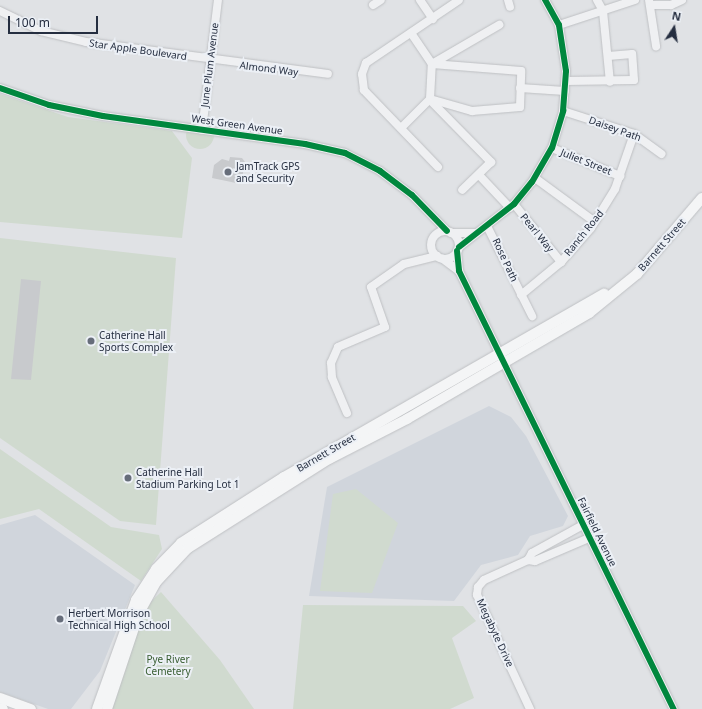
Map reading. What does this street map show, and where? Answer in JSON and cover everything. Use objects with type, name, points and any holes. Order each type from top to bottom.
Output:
[{"type":"main road","name":"Barnett Street","points":[[97,709],[136,600],[156,569],[180,544],[284,477],[589,313],[637,274],[702,198]]},
{"type":"main road","name":"Barnett Street","points":[[107,709],[139,613],[157,582],[188,548],[329,460],[502,359]]},
{"type":"main road","points":[[0,698],[31,709]]},
{"type":"street","name":"June Plum Avenue","points":[[202,130],[218,0]]},
{"type":"street","points":[[373,5],[381,0]]},
{"type":"street","points":[[420,0],[433,19]]},
{"type":"street","points":[[438,167],[364,90],[362,74],[366,63],[412,34],[459,0]]},
{"type":"street","points":[[347,413],[332,377],[333,355],[338,347],[385,327],[371,288],[404,264],[421,258],[440,258],[458,249],[475,233],[487,226],[512,206],[535,178],[552,148],[564,111],[566,81],[559,26],[545,0]]},
{"type":"street","points":[[597,0],[603,11],[610,82]]},
{"type":"street","points":[[559,26],[634,0]]},
{"type":"street","points":[[656,46],[650,3],[671,5],[682,0]]},
{"type":"street","name":"Star Apple Boulevard","points":[[0,11],[68,38],[210,60]]},
{"type":"street","points":[[432,64],[499,25]]},
{"type":"street","points":[[401,128],[430,99],[432,64],[412,34]]},
{"type":"street","points":[[566,81],[610,82],[634,80],[632,55],[608,56]]},
{"type":"street","name":"Almond Way","points":[[210,60],[328,74]]},
{"type":"street","points":[[430,99],[472,110],[520,107],[521,71],[432,64]]},
{"type":"street","name":"West Green Avenue","points":[[0,88],[50,105],[103,116],[345,153],[380,171],[412,195],[433,218],[449,232]]},
{"type":"street","points":[[520,88],[565,91]]},
{"type":"street","points":[[430,99],[491,162],[462,190]]},
{"type":"street","name":"Daisey Path","points":[[564,111],[634,134],[662,154]]},
{"type":"street","name":"Ranch Road","points":[[521,295],[561,262],[594,222],[620,176],[634,134]]},
{"type":"street","name":"Juliet Street","points":[[552,148],[620,176]]},
{"type":"street","name":"Pearl Way","points":[[479,174],[512,206],[561,262]]},
{"type":"street","points":[[535,178],[594,222]]},
{"type":"street","points":[[433,218],[432,242],[440,258],[459,271]]},
{"type":"street","name":"Rose Path","points":[[487,226],[532,316]]},
{"type":"street","points":[[421,258],[432,242],[449,232],[475,233]]},
{"type":"street","points":[[449,232],[458,249],[459,271],[502,359]]},
{"type":"street","name":"Fairfield Avenue","points":[[502,359],[674,709]]},
{"type":"street","name":"Megabyte Drive","points":[[530,709],[477,595],[484,580],[528,560],[532,553],[583,525]]},
{"type":"street","name":"Megabyte Drive","points":[[528,560],[535,562],[589,538]]},
{"type":"shaded area","points":[[489,406],[511,417],[526,436],[568,516],[563,526],[530,536],[518,555],[481,565],[454,601],[309,596],[327,487]]},
{"type":"shaded area","name":"Herbert Morrison Technical High School","points":[[35,515],[135,585],[100,671],[71,709],[48,709],[0,692],[0,525]]},
{"type":"green space","points":[[0,94],[68,117],[172,131],[192,158],[182,238],[0,222]]},
{"type":"green space","points":[[200,121],[210,125],[214,135],[210,145],[200,149],[190,145],[186,135],[190,125]]},
{"type":"green space","points":[[0,238],[176,258],[156,525],[120,521],[0,438]]},
{"type":"green space","points":[[0,449],[111,527],[159,535],[162,549],[141,581],[39,509],[0,519]]},
{"type":"green space","points":[[356,489],[398,523],[372,593],[320,591],[333,494]]},
{"type":"green space","name":"Pye River Cemetery","points":[[161,592],[220,660],[254,709],[107,709],[139,613]]},
{"type":"green space","points":[[303,605],[463,606],[476,621],[452,638],[474,698],[450,709],[293,709]]},
{"type":"building","name":"JamTrack GPS and Security","points":[[230,157],[242,158],[245,162],[241,184],[212,178],[214,165],[222,159],[229,161]]},
{"type":"building","points":[[21,279],[41,281],[31,380],[11,379]]},
{"type":"cycle path","points":[[459,247],[514,204],[532,182],[552,148],[563,111],[566,71],[559,25],[545,0]]},
{"type":"cycle path","points":[[0,88],[49,105],[103,116],[305,144],[345,153],[380,171],[412,195],[447,231]]},
{"type":"cycle path","points":[[457,251],[459,271],[674,709]]},
{"type":"place","name":"JamTrack GPS and Security","points":[[228,172]]},
{"type":"place","name":"Catherine Hall Sports Complex","points":[[91,341]]},
{"type":"place","name":"Catherine Hall Stadium Parking Lot 1","points":[[128,478]]},
{"type":"place","name":"Herbert Morrison Technical High School","points":[[60,619]]}]
